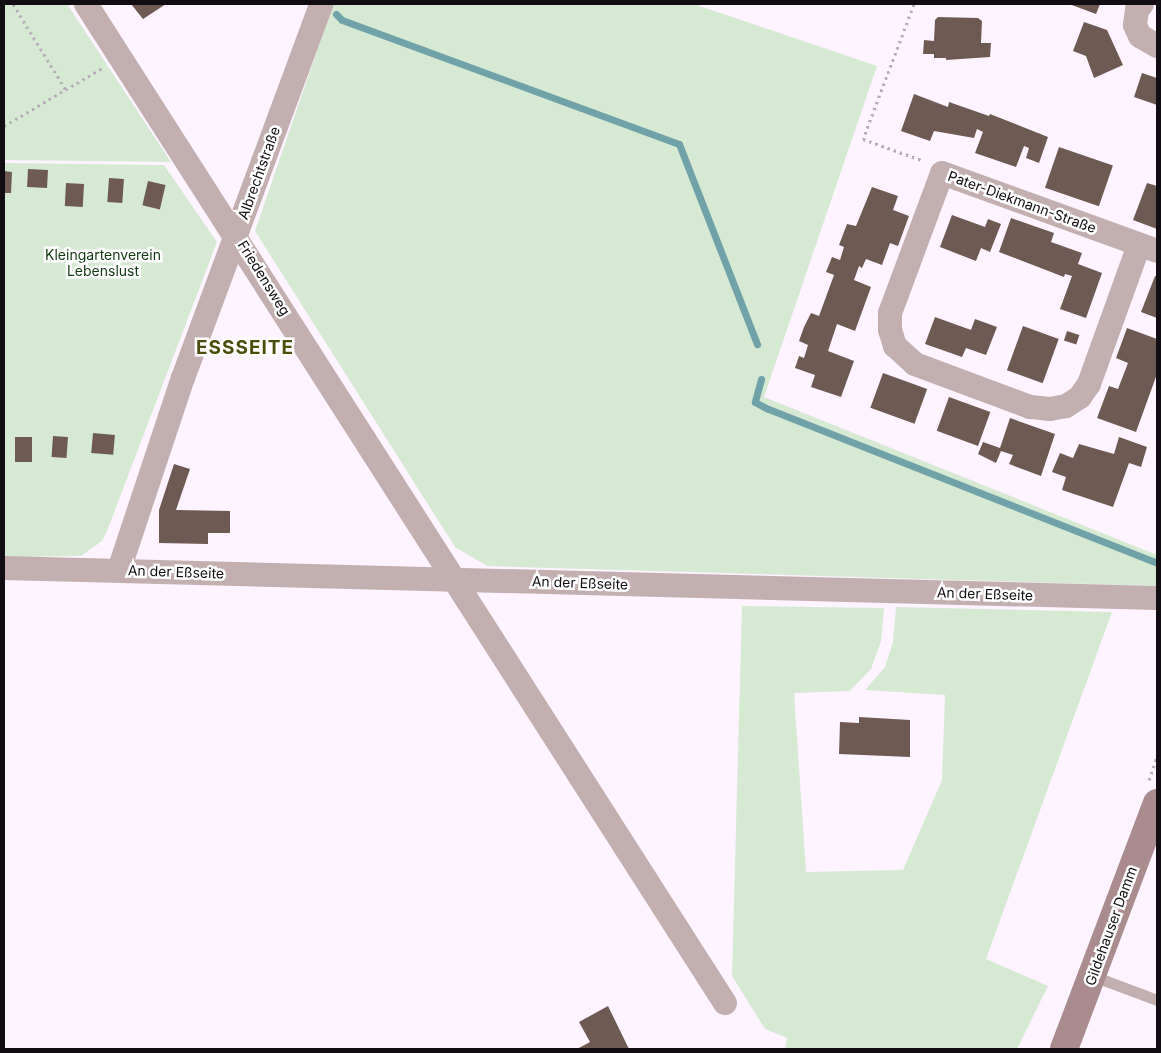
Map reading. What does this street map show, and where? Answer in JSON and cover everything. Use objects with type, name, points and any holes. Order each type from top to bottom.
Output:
[{"type":"street","name":"Friedensweg","points":[[86,4],[236,235],[725,1003]]},
{"type":"street","name":"Albrechtstraße","points":[[119,570],[183,378],[321,4]]},
{"type":"street","points":[[1142,4],[1137,10],[1136,25],[1140,36],[1157,46]]},
{"type":"street","name":"Pater-Diekmann-Straße","points":[[942,173],[1148,248],[1089,384],[1080,397],[1066,406],[1050,409],[1012,401],[915,364],[895,346],[890,330],[890,313],[942,173]]},
{"type":"street","name":"An der Eßseite","points":[[4,568],[1157,598]]},
{"type":"street","name":"Gildehauser Damm","points":[[1064,1049],[1157,803]]},
{"type":"lane","points":[[1093,976],[1157,1000]]},
{"type":"path","points":[[13,4],[66,90]]},
{"type":"path","points":[[914,4],[863,139],[930,163],[942,173]]},
{"type":"path","points":[[4,126],[120,57]]},
{"type":"green space","points":[[4,4],[67,4],[171,162],[4,160]]},
{"type":"green space","points":[[333,4],[694,4],[877,66],[764,397],[1157,555],[1157,586],[487,566],[455,547],[255,231]]},
{"type":"green space","name":"Kleingartenverein Lebenslust","points":[[4,163],[164,165],[217,242],[107,531],[102,541],[81,556],[4,557]]},
{"type":"green space","points":[[742,606],[884,608],[881,641],[871,669],[850,691],[794,693],[806,872],[903,870],[942,780],[945,695],[865,690],[885,667],[893,642],[896,607],[1112,612],[986,959],[1048,986],[1017,1049],[785,1049],[787,1038],[765,1029],[732,976]]},
{"type":"building","points":[[131,4],[166,4],[143,19]]},
{"type":"building","points":[[1069,4],[1100,4],[1096,14]]},
{"type":"building","points":[[938,17],[978,18],[982,21],[981,43],[991,43],[990,57],[946,60],[946,58],[934,58],[934,54],[923,54],[924,40],[934,41],[935,20]]},
{"type":"building","points":[[1084,22],[1107,30],[1123,65],[1094,78],[1086,56],[1073,51]]},
{"type":"building","points":[[1142,73],[1157,78],[1157,105],[1134,97]]},
{"type":"building","points":[[914,94],[948,107],[949,102],[989,116],[990,114],[1048,137],[1039,163],[1026,158],[1029,148],[1024,146],[1016,167],[975,153],[983,132],[977,129],[974,138],[934,131],[930,141],[901,131]]},
{"type":"building","points":[[1059,147],[1113,166],[1099,206],[1045,188]]},
{"type":"building","points":[[28,169],[48,170],[47,188],[27,187]]},
{"type":"building","points":[[4,171],[12,172],[11,193],[4,193]]},
{"type":"building","points":[[109,178],[124,179],[122,203],[107,202]]},
{"type":"building","points":[[148,181],[166,185],[160,209],[142,205]]},
{"type":"building","points":[[66,183],[84,184],[83,207],[65,206]]},
{"type":"building","points":[[1147,183],[1157,186],[1157,229],[1133,220]]},
{"type":"building","points":[[872,187],[898,196],[893,210],[909,216],[898,246],[890,243],[882,265],[866,259],[862,268],[859,266],[854,280],[871,287],[855,331],[837,324],[828,351],[854,361],[841,397],[811,387],[815,375],[795,368],[799,356],[804,358],[808,345],[799,341],[804,327],[811,313],[819,316],[834,275],[826,272],[832,257],[840,260],[844,247],[839,245],[847,224],[856,226]]},
{"type":"building","points":[[952,215],[985,227],[988,219],[1001,224],[990,252],[981,248],[976,261],[940,247]]},
{"type":"building","points":[[1011,218],[1054,233],[1051,242],[1082,253],[1078,264],[1102,273],[1086,318],[1060,309],[1072,276],[1065,274],[1064,277],[999,252]]},
{"type":"building","points":[[1155,276],[1157,277],[1157,318],[1141,312]]},
{"type":"building","points":[[935,317],[971,330],[975,319],[997,327],[986,355],[966,348],[962,357],[925,344]]},
{"type":"building","points":[[1023,326],[1059,339],[1043,383],[1007,370]]},
{"type":"building","points":[[1127,328],[1157,339],[1157,374],[1136,432],[1097,418],[1109,386],[1118,389],[1128,363],[1116,358]]},
{"type":"building","points":[[1067,331],[1079,335],[1076,345],[1064,341]]},
{"type":"building","points":[[883,373],[927,389],[915,424],[870,408]]},
{"type":"building","points":[[949,397],[990,412],[978,446],[937,431]]},
{"type":"building","points":[[1010,418],[1055,434],[1041,476],[1009,464],[1013,455],[1001,451],[996,463],[978,454],[983,442],[1000,448]]},
{"type":"building","points":[[93,433],[115,435],[113,455],[91,453]]},
{"type":"building","points":[[53,436],[68,437],[66,458],[52,457]]},
{"type":"building","points":[[15,437],[32,437],[32,462],[15,462]]},
{"type":"building","points":[[1119,437],[1147,447],[1141,467],[1129,463],[1113,507],[1062,490],[1066,477],[1052,472],[1060,453],[1073,458],[1079,444],[1114,454]]},
{"type":"building","points":[[174,464],[190,469],[176,510],[230,511],[230,533],[208,533],[208,544],[159,543],[159,510]]},
{"type":"building","points":[[859,717],[910,720],[910,757],[839,754],[840,722],[859,723]]},
{"type":"building","points":[[608,1006],[629,1049],[577,1049],[590,1042],[579,1022]]},
{"type":"waterway","points":[[336,14],[342,20],[679,144],[757,344]]},
{"type":"waterway","points":[[761,379],[755,402],[766,408],[1157,563]]},
{"type":"district","name":"ESSSEITE","points":[[245,348]]}]
